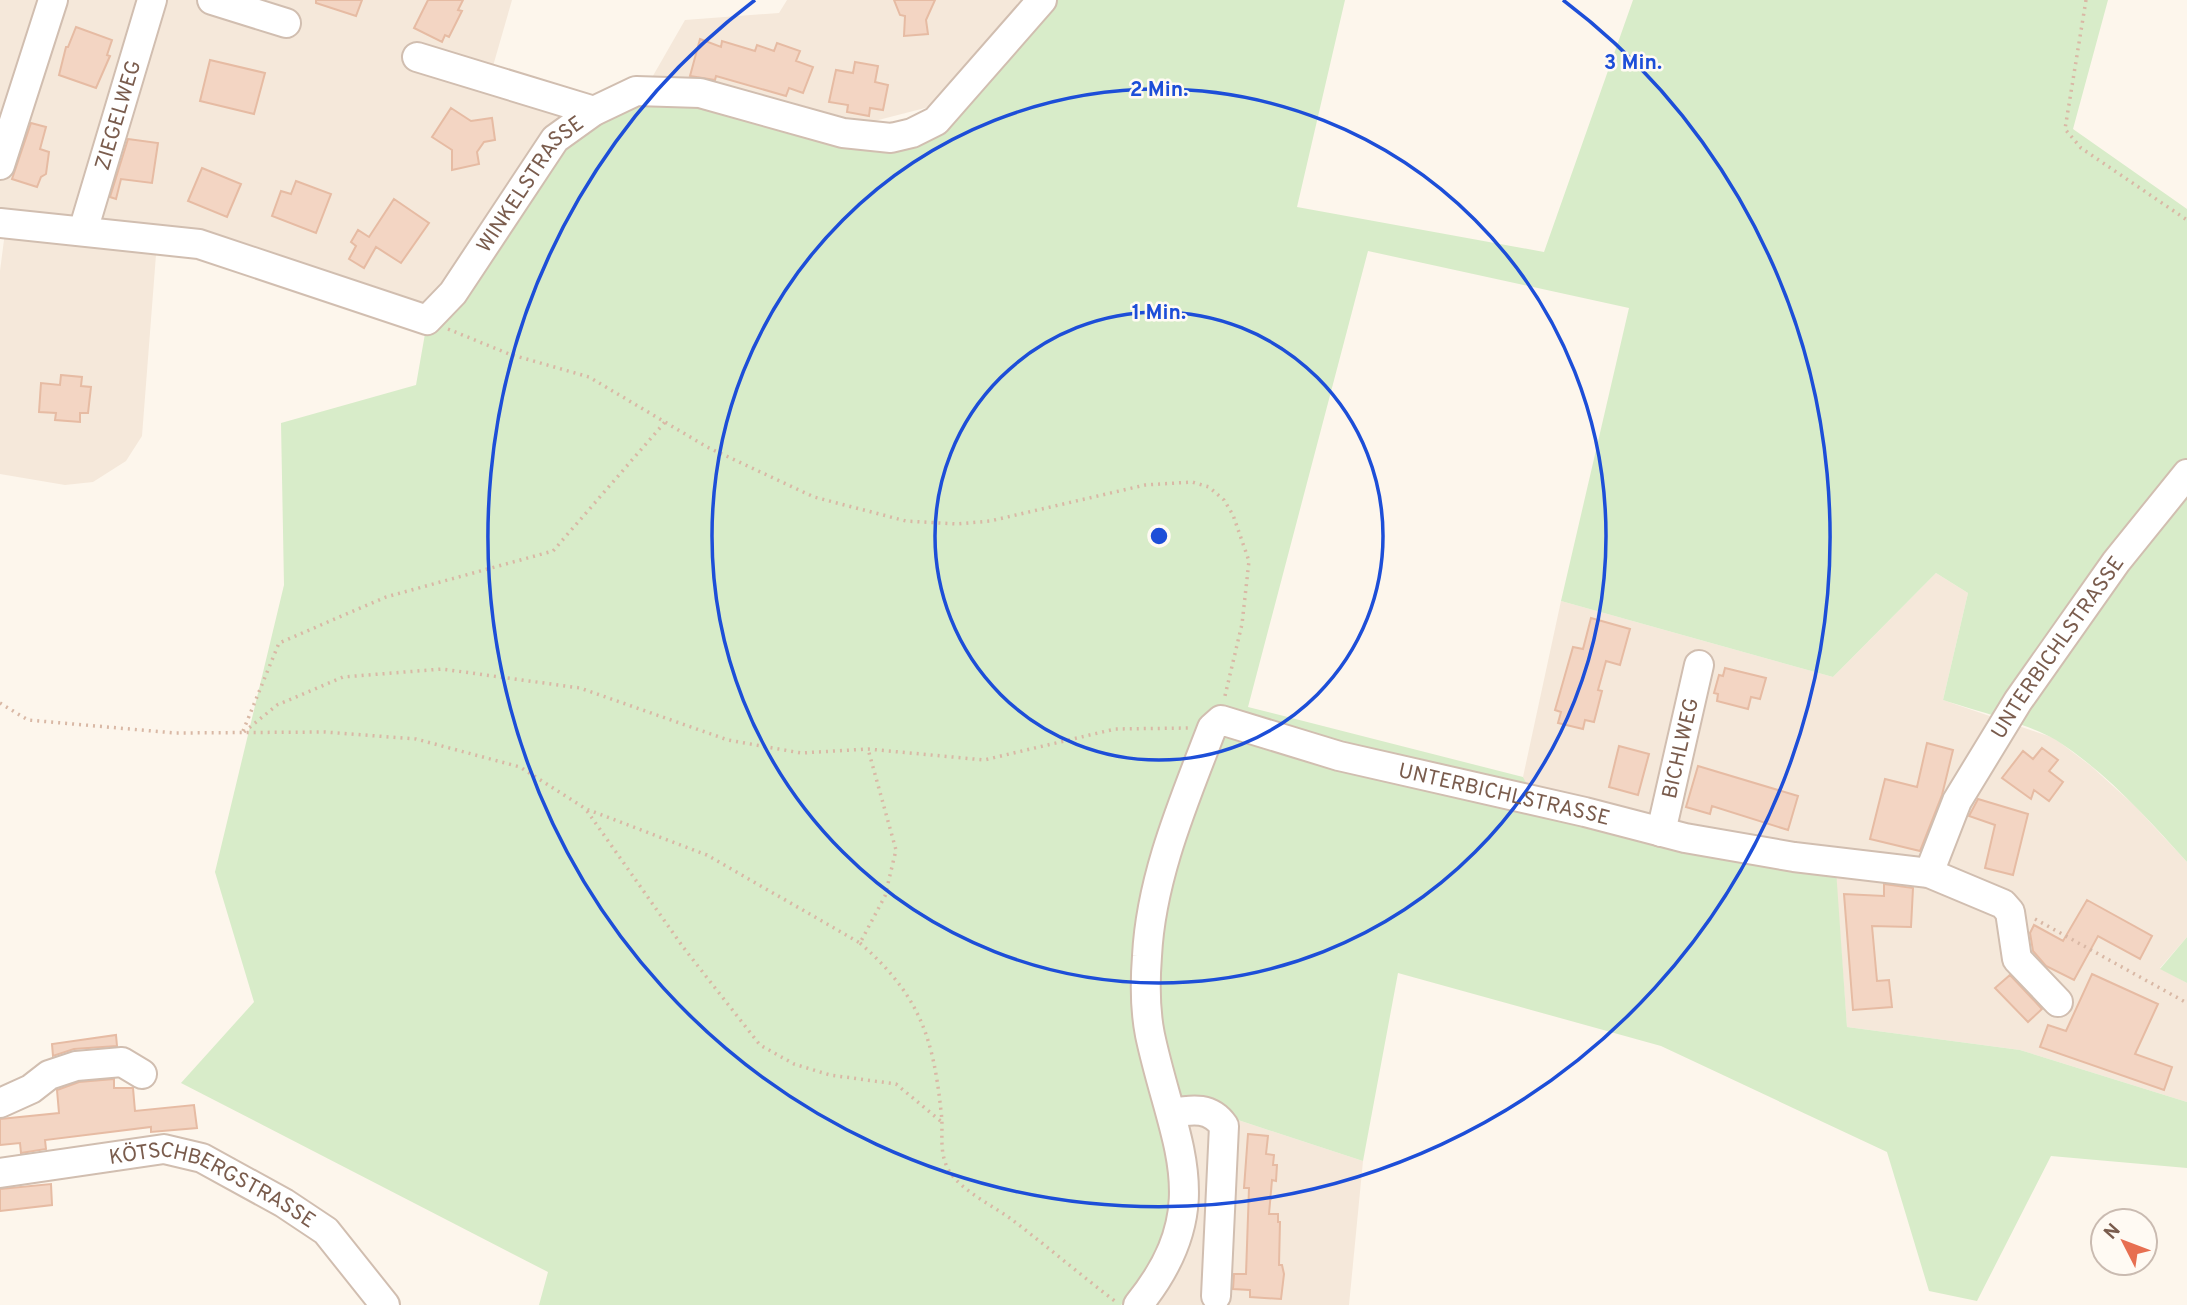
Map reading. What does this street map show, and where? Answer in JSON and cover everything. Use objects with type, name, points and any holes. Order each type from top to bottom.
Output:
[{"type":"street","points":[[0,165],[53,0]]},
{"type":"street","name":"ZIEGELWEG","points":[[83,231],[152,0]]},
{"type":"street","points":[[212,0],[286,23]]},
{"type":"street","name":"WINKELSTRASSE","points":[[427,320],[453,293],[555,139],[594,111],[636,91],[700,93],[843,133],[891,138],[912,133],[936,121],[1042,0]]},
{"type":"street","points":[[416,57],[594,111]]},
{"type":"street","points":[[0,223],[199,243],[427,320]]},
{"type":"street","name":"UNTERBICHLSTRASSE","points":[[1215,725],[1224,720],[1339,756],[1661,832],[1794,858],[1929,873],[1957,801],[2018,701],[2116,562],[2187,474]]},
{"type":"street","name":"BICHLWEG","points":[[1661,832],[1699,665]]},
{"type":"street","points":[[1138,1305],[1160,1278],[1172,1253],[1180,1221],[1185,1169],[1148,1019],[1146,966],[1150,918],[1182,808],[1215,725]]},
{"type":"street","points":[[1929,873],[1993,898],[2010,912],[2017,959],[2057,1002]]},
{"type":"street","points":[[0,1103],[30,1089],[49,1075],[76,1066],[122,1062],[142,1074]]},
{"type":"street","points":[[1172,1113],[1208,1112],[1216,1115],[1224,1126],[1216,1296]]},
{"type":"street","name":"KÖTSCHBERGSTRASSE","points":[[0,1174],[164,1149],[202,1158],[284,1203],[326,1231],[385,1305]]},
{"type":"path","points":[[2086,0],[2065,128],[2081,148],[2187,220]]},
{"type":"path","points":[[242,733],[277,705],[343,677],[442,669],[580,688],[728,740],[801,753],[868,749],[985,760],[1115,729],[1215,725],[1242,624],[1250,574],[1246,548],[1233,515],[1224,500],[1209,487],[1192,482],[1145,485],[990,522],[957,524],[906,521],[814,497],[708,447],[589,377],[509,354],[427,320]]},
{"type":"path","points":[[242,733],[279,643],[386,597],[553,551],[665,422]]},
{"type":"path","points":[[0,703],[28,720],[175,733],[325,732],[416,739],[520,767],[586,809],[707,855],[860,943],[891,970],[917,1010],[935,1059],[943,1123],[941,1149],[949,1171],[977,1196],[1012,1219],[1121,1305]]},
{"type":"path","points":[[860,943],[885,896],[896,850],[868,749]]},
{"type":"path","points":[[586,809],[683,947],[760,1045],[794,1064],[830,1076],[896,1084],[943,1123]]},
{"type":"path","points":[[2010,912],[2026,914],[2187,1003]]},
{"type":"shaded area","points":[[0,0],[512,0],[491,73],[580,101],[425,305],[158,229],[142,436],[126,461],[93,482],[65,485],[0,474],[0,271],[8,209],[0,208]]},
{"type":"shaded area","points":[[787,0],[1024,0],[929,107],[855,126],[650,81],[685,20],[779,13]]},
{"type":"shaded area","points":[[1936,573],[1968,593],[1943,700],[2054,738],[2091,766],[2135,806],[2187,862],[2187,937],[2160,968],[2187,983],[2187,1102],[2020,1050],[1847,1027],[1834,855],[1684,826],[1527,786],[1523,777],[1561,601],[1833,677]]},
{"type":"shaded area","points":[[1180,1097],[1230,1108],[1235,1119],[1363,1161],[1349,1305],[1121,1305],[1133,1294]]},
{"type":"green space","points":[[1057,0],[1345,0],[1297,207],[1544,252],[1633,0],[2108,0],[2073,129],[2187,209],[2187,862],[2109,781],[2056,740],[2018,723],[1943,700],[1968,593],[1936,573],[1833,677],[1561,601],[1629,308],[1368,251],[1248,707],[1523,777],[1528,786],[1607,808],[1835,855],[1847,1027],[2020,1050],[2187,1102],[2187,1168],[2051,1156],[1977,1301],[1929,1291],[1887,1152],[1661,1046],[1398,973],[1363,1161],[1235,1119],[1229,1108],[1180,1097],[1174,1181],[1164,1235],[1154,1260],[1140,1283],[1121,1305],[539,1305],[548,1272],[181,1083],[254,1002],[215,872],[284,585],[281,423],[416,385],[426,328],[567,142],[628,105],[695,100],[843,142],[957,109]]},
{"type":"green space","points":[[2187,937],[2187,983],[2160,969]]},
{"type":"building","points":[[316,0],[362,0],[356,16],[316,3]]},
{"type":"building","points":[[428,0],[463,0],[458,10],[462,11],[449,37],[445,35],[442,42],[414,28]]},
{"type":"building","points":[[894,0],[935,0],[926,20],[928,34],[904,36],[905,16],[900,15]]},
{"type":"building","points":[[76,27],[112,40],[107,55],[110,56],[96,88],[59,75],[66,47]]},
{"type":"building","points":[[700,39],[721,47],[722,41],[755,51],[757,45],[774,51],[777,43],[800,51],[796,61],[813,67],[803,93],[789,88],[786,96],[716,76],[715,80],[690,76]]},
{"type":"building","points":[[210,60],[265,73],[254,114],[200,101]]},
{"type":"building","points":[[855,62],[878,66],[875,82],[888,85],[883,110],[870,108],[869,116],[847,112],[848,105],[829,102],[836,70],[853,73]]},
{"type":"building","points":[[451,108],[471,121],[492,118],[495,140],[484,142],[477,152],[479,164],[452,170],[452,150],[432,137]]},
{"type":"building","points":[[31,123],[46,127],[40,149],[49,152],[46,174],[41,177],[37,187],[12,179]]},
{"type":"building","points":[[128,139],[158,143],[152,183],[121,179],[116,199],[110,197]]},
{"type":"building","points":[[202,168],[241,184],[227,217],[188,201]]},
{"type":"building","points":[[296,181],[331,194],[316,233],[272,216],[281,191],[291,194]]},
{"type":"building","points":[[394,199],[429,223],[401,263],[376,247],[364,268],[349,259],[356,246],[351,242],[358,230],[369,237]]},
{"type":"building","points":[[61,375],[82,377],[81,386],[91,387],[88,413],[80,413],[80,422],[55,420],[56,413],[39,412],[41,383],[60,385]]},
{"type":"building","points":[[1591,618],[1630,629],[1620,665],[1606,661],[1598,690],[1602,691],[1594,722],[1585,720],[1583,729],[1558,723],[1561,712],[1555,710],[1573,647],[1583,649]]},
{"type":"building","points":[[1725,668],[1766,678],[1760,699],[1751,697],[1748,709],[1717,701],[1718,694],[1714,693],[1719,675],[1723,676]]},
{"type":"building","points":[[1927,743],[1953,750],[1942,795],[1920,851],[1870,839],[1885,779],[1917,787]]},
{"type":"building","points":[[1619,746],[1649,754],[1638,795],[1609,787]]},
{"type":"building","points":[[2042,748],[2058,760],[2049,771],[2063,782],[2049,801],[2034,790],[2031,799],[2002,778],[2023,751],[2033,759]]},
{"type":"building","points":[[1698,766],[1798,796],[1788,830],[1712,806],[1710,814],[1686,807]]},
{"type":"building","points":[[1978,799],[2028,814],[2013,875],[1985,868],[1995,825],[1969,816]]},
{"type":"building","points":[[1884,884],[1913,888],[1911,927],[1872,926],[1877,981],[1889,980],[1892,1007],[1853,1010],[1844,894],[1884,896]]},
{"type":"building","points":[[2087,900],[2152,936],[2140,959],[2098,936],[2074,980],[2046,966],[2033,951],[2030,933],[2034,925],[2063,941]]},
{"type":"building","points":[[2092,974],[2158,1004],[2135,1054],[2172,1067],[2164,1090],[2040,1047],[2048,1025],[2066,1031]]},
{"type":"building","points":[[2010,975],[2042,1009],[2028,1022],[1995,988]]},
{"type":"building","points":[[116,1035],[117,1046],[74,1049],[53,1056],[52,1044]]},
{"type":"building","points":[[114,1079],[114,1088],[133,1088],[135,1111],[194,1105],[197,1128],[151,1132],[151,1127],[45,1140],[46,1149],[21,1153],[20,1143],[0,1145],[0,1119],[59,1113],[57,1090],[79,1082]]},
{"type":"building","points":[[1248,1134],[1268,1136],[1266,1154],[1274,1155],[1273,1165],[1277,1165],[1276,1181],[1272,1180],[1269,1214],[1278,1214],[1280,1222],[1279,1265],[1282,1265],[1284,1274],[1281,1299],[1250,1297],[1250,1290],[1233,1289],[1234,1274],[1246,1274],[1249,1188],[1244,1188]]},
{"type":"building","points":[[51,1184],[52,1205],[0,1211],[0,1189]]}]
